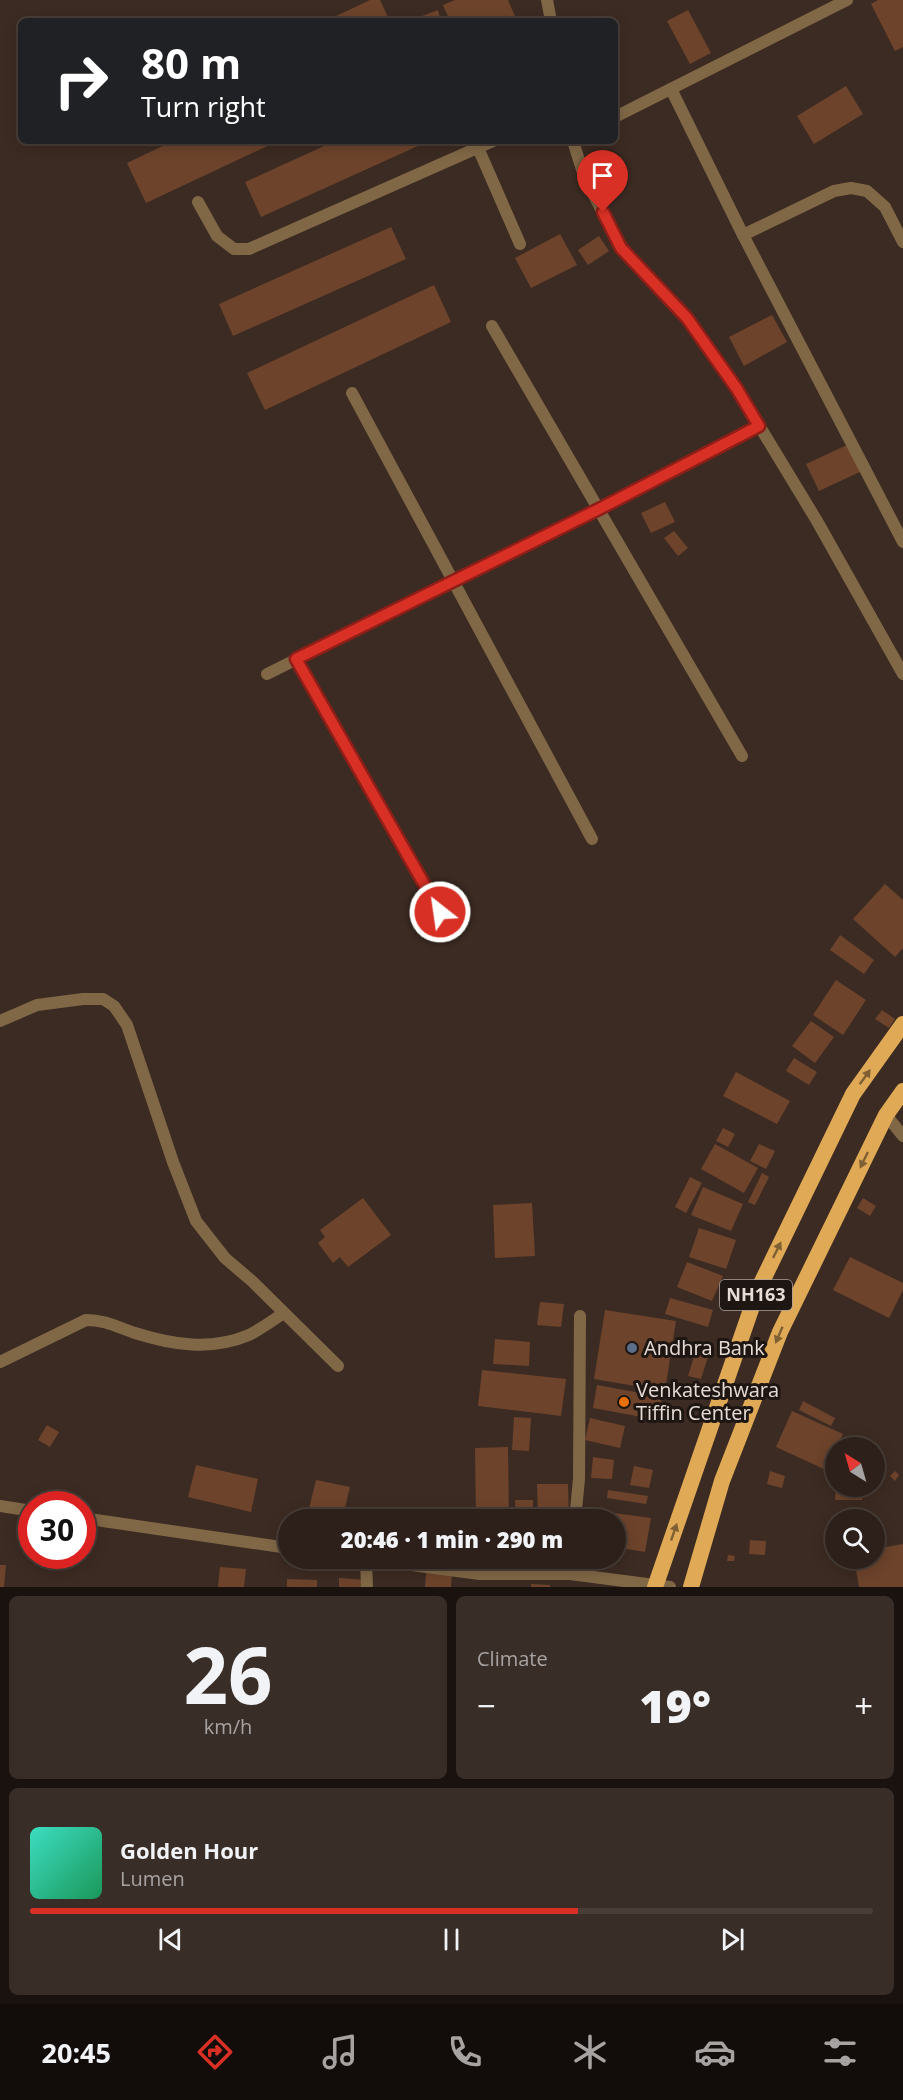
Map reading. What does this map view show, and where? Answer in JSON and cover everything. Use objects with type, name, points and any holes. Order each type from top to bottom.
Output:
[{"type":"highway","name":"NH163","points":[[660,1586],[757,1292],[853,1094],[903,1024]]},
{"type":"highway","name":"NH163","points":[[691,1587],[722,1481],[780,1332],[886,1114],[903,1091]]},
{"type":"street","points":[[547,0],[550,18]]},
{"type":"street","points":[[618,116],[847,0]]},
{"type":"street","points":[[671,89],[743,235],[903,542]]},
{"type":"street","points":[[198,202],[217,236],[234,249],[249,249],[476,144],[520,244]]},
{"type":"street","points":[[574,144],[584,176],[621,248],[687,318],[737,389],[817,521],[903,674]]},
{"type":"street","points":[[743,235],[834,190],[851,188],[867,191],[885,207],[903,242]]},
{"type":"street","points":[[492,326],[742,756]]},
{"type":"street","points":[[352,393],[592,839]]},
{"type":"street","points":[[267,674],[599,509],[759,426]]},
{"type":"street","points":[[296,659],[440,912]]},
{"type":"street","points":[[0,1021],[38,1005],[83,999],[103,999],[114,1006],[127,1024],[172,1162],[196,1221],[225,1258],[253,1282],[338,1366]]},
{"type":"street","points":[[886,1114],[903,1136]]},
{"type":"street","points":[[0,1362],[86,1320],[101,1320],[136,1333],[188,1346],[198,1346],[219,1345],[250,1335],[285,1313]]},
{"type":"street","points":[[576,1509],[579,1479],[580,1316]]},
{"type":"street","points":[[0,1506],[18,1509]]},
{"type":"street","points":[[96,1520],[278,1547]]},
{"type":"street","points":[[364,1569],[367,1587]]},
{"type":"street","points":[[441,1569],[480,1574],[570,1574],[660,1586]]},
{"type":"street","points":[[570,1574],[571,1569]]},
{"type":"building","points":[[370,0],[380,0],[388,17],[334,18]]},
{"type":"building","points":[[455,0],[508,0],[516,18],[449,18],[443,5]]},
{"type":"building","points":[[878,0],[903,0],[903,47],[895,51],[871,4]]},
{"type":"building","points":[[438,10],[440,18],[423,18],[422,16]]},
{"type":"building","points":[[688,10],[711,53],[690,64],[667,21]]},
{"type":"building","points":[[846,86],[863,114],[814,144],[797,116]]},
{"type":"building","points":[[167,144],[272,144],[146,203],[127,163]]},
{"type":"building","points":[[328,144],[422,144],[261,217],[245,182]]},
{"type":"building","points":[[391,227],[406,259],[233,336],[219,304]]},
{"type":"building","points":[[560,234],[577,265],[531,288],[515,258]]},
{"type":"building","points":[[599,236],[609,251],[588,265],[578,250]]},
{"type":"building","points":[[434,285],[451,322],[265,410],[247,373]]},
{"type":"building","points":[[772,315],[787,342],[744,366],[729,337]]},
{"type":"building","points":[[849,444],[862,471],[819,491],[806,464]]},
{"type":"building","points":[[665,502],[675,522],[651,533],[641,513]]},
{"type":"building","points":[[674,531],[688,548],[678,556],[664,538]]},
{"type":"building","points":[[885,884],[903,900],[903,948],[895,957],[853,919]]},
{"type":"building","points":[[840,935],[874,960],[864,974],[830,950]]},
{"type":"building","points":[[836,980],[866,1000],[843,1035],[813,1015]]},
{"type":"building","points":[[882,1010],[895,1019],[889,1028],[875,1019]]},
{"type":"building","points":[[811,1021],[834,1037],[815,1063],[792,1046]]},
{"type":"building","points":[[794,1058],[817,1072],[809,1085],[786,1071]]},
{"type":"building","points":[[736,1072],[790,1101],[777,1124],[723,1096]]},
{"type":"building","points":[[723,1128],[735,1134],[728,1147],[716,1141]]},
{"type":"building","points":[[715,1144],[758,1168],[744,1193],[701,1169]]},
{"type":"building","points":[[759,1144],[775,1151],[766,1169],[750,1161]]},
{"type":"building","points":[[762,1173],[769,1177],[755,1205],[748,1202]]},
{"type":"building","points":[[690,1177],[702,1183],[686,1213],[675,1207]]},
{"type":"building","points":[[703,1187],[743,1204],[731,1231],[691,1215]]},
{"type":"building","points":[[363,1198],[391,1235],[348,1267],[340,1257],[333,1263],[318,1243],[325,1237],[320,1230]]},
{"type":"building","points":[[863,1198],[876,1206],[870,1216],[857,1208]]},
{"type":"building","points":[[532,1203],[535,1256],[495,1258],[493,1205]]},
{"type":"building","points":[[699,1228],[736,1240],[726,1269],[689,1257]]},
{"type":"building","points":[[850,1257],[903,1283],[903,1290],[889,1318],[833,1290]]},
{"type":"building","points":[[687,1262],[723,1276],[712,1301],[677,1287]]},
{"type":"building","points":[[670,1298],[713,1310],[708,1327],[665,1314]]},
{"type":"building","points":[[540,1302],[564,1304],[561,1327],[537,1325]]},
{"type":"building","points":[[605,1310],[676,1321],[665,1391],[594,1379]]},
{"type":"building","points":[[495,1339],[530,1342],[529,1366],[493,1364]]},
{"type":"building","points":[[695,1353],[708,1357],[701,1379],[688,1376]]},
{"type":"building","points":[[482,1370],[566,1379],[561,1416],[478,1406]]},
{"type":"building","points":[[597,1385],[662,1397],[658,1420],[593,1408]]},
{"type":"building","points":[[803,1401],[835,1418],[831,1426],[799,1410]]},
{"type":"building","points":[[792,1411],[843,1434],[842,1437],[825,1437],[825,1470],[776,1447]]},
{"type":"building","points":[[514,1417],[531,1418],[529,1451],[512,1450]]},
{"type":"building","points":[[590,1418],[625,1426],[620,1448],[585,1440]]},
{"type":"building","points":[[47,1425],[59,1432],[50,1447],[38,1440]]},
{"type":"building","points":[[508,1447],[509,1509],[476,1509],[475,1448]]},
{"type":"building","points":[[593,1457],[614,1460],[612,1479],[591,1478]]},
{"type":"building","points":[[196,1465],[258,1479],[251,1512],[188,1497]]},
{"type":"building","points":[[634,1466],[653,1470],[649,1488],[630,1485]]},
{"type":"building","points":[[770,1471],[785,1476],[782,1488],[767,1484]]},
{"type":"building","points":[[895,1471],[899,1475],[895,1481],[890,1476]]},
{"type":"building","points":[[316,1480],[350,1487],[345,1509],[309,1509]]},
{"type":"building","points":[[537,1484],[568,1484],[569,1509],[538,1509]]},
{"type":"building","points":[[608,1490],[648,1496],[646,1504],[607,1498]]},
{"type":"building","points":[[835,1497],[862,1497],[862,1500],[835,1500]]},
{"type":"building","points":[[515,1500],[533,1500],[533,1509],[515,1509]]},
{"type":"building","points":[[626,1515],[651,1518],[645,1552],[626,1549]]},
{"type":"building","points":[[750,1540],[766,1541],[765,1555],[749,1554]]},
{"type":"building","points":[[903,1544],[903,1587],[859,1587],[856,1569],[885,1569],[885,1547]]},
{"type":"building","points":[[728,1555],[735,1556],[734,1561],[727,1561]]},
{"type":"building","points":[[0,1565],[6,1565],[4,1587],[0,1587]]},
{"type":"building","points":[[220,1567],[246,1569],[244,1587],[218,1587]]},
{"type":"building","points":[[426,1573],[452,1574],[451,1587],[425,1587]]},
{"type":"building","points":[[339,1578],[365,1580],[365,1587],[339,1587]]},
{"type":"building","points":[[287,1579],[317,1580],[317,1587],[287,1587]]},
{"type":"building","points":[[531,1584],[550,1585],[550,1587],[531,1587]]},
{"type":"place","name":"Andhra Bank","points":[[632,1348]]},
{"type":"place","name":"Venkateshwara Tiffin Center","points":[[624,1402]]},
{"type":"route","points":[[440,912],[296,659],[599,509],[759,426],[737,389],[687,318],[621,248],[603,212]]}]
